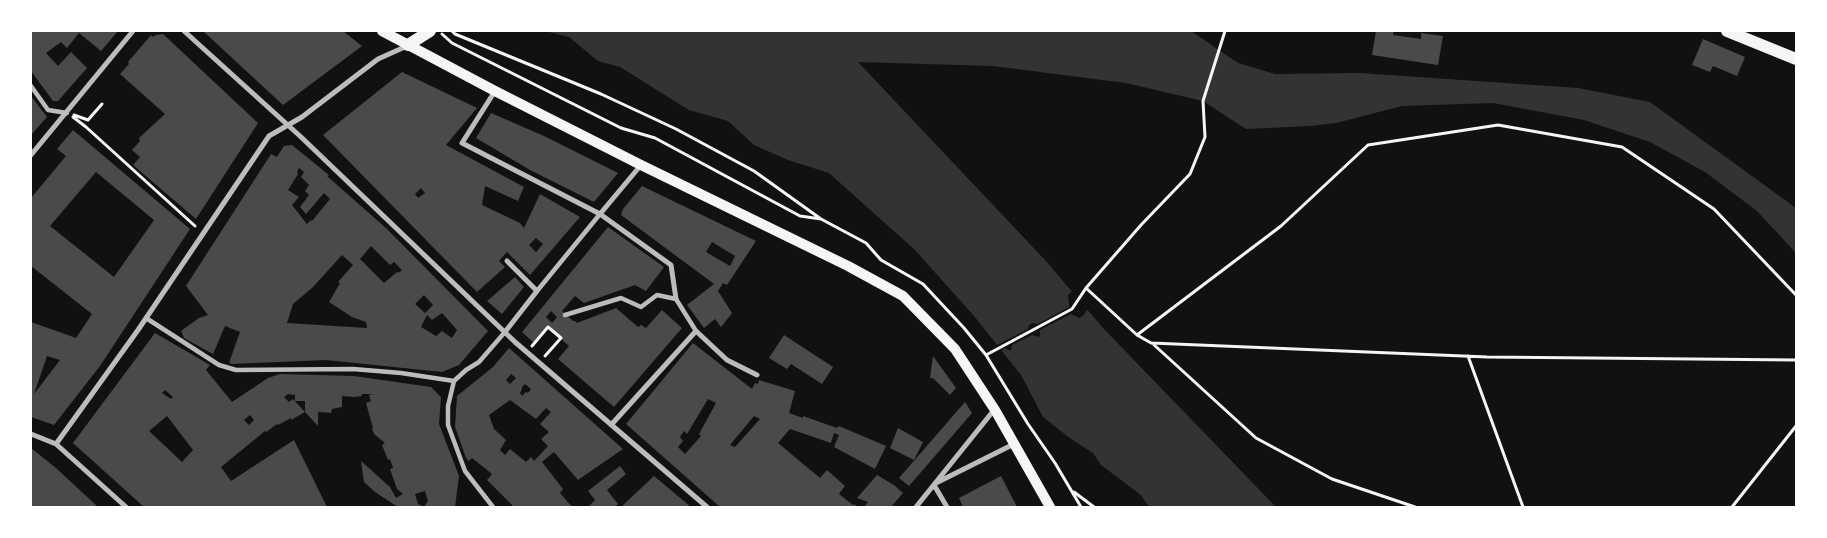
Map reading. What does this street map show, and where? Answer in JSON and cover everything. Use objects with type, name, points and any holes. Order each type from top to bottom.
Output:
[{"type":"highway","points":[[1727,31],[1796,59]]},
{"type":"highway","points":[[408,45],[432,32]]},
{"type":"main road","points":[[382,31],[495,91],[848,266],[903,296],[955,349],[995,410],[1050,507]]},
{"type":"street","points":[[31,155],[134,31]]},
{"type":"street","points":[[184,31],[287,125],[505,332],[707,507]]},
{"type":"street","points":[[56,444],[146,318],[269,136],[309,112],[378,59],[408,45]]},
{"type":"street","points":[[31,86],[48,110],[67,113]]},
{"type":"street","points":[[495,91],[462,143],[600,214],[671,266],[676,299],[696,331],[727,360],[757,375]]},
{"type":"street","points":[[493,507],[465,471],[448,425],[448,406],[454,381],[479,362],[505,332],[641,165]]},
{"type":"street","points":[[507,261],[537,291]]},
{"type":"street","points":[[565,315],[622,298],[641,306],[657,295],[676,299]]},
{"type":"street","points":[[146,318],[219,365],[236,370],[353,369],[401,373],[454,381]]},
{"type":"street","points":[[611,425],[696,331]]},
{"type":"street","points":[[916,507],[995,410]]},
{"type":"street","points":[[31,434],[56,444],[126,507]]},
{"type":"street","points":[[934,485],[1014,444]]},
{"type":"street","points":[[934,485],[947,507]]},
{"type":"path","points":[[432,32],[620,128],[656,138],[800,216],[821,219],[754,171],[676,129],[601,94],[493,51],[452,31]]},
{"type":"path","points":[[986,355],[1072,309],[1086,288],[1190,174],[1205,138],[1203,101],[1225,31]]},
{"type":"path","points":[[67,113],[88,120],[102,104]]},
{"type":"path","points":[[1137,335],[1280,226],[1368,146],[1498,125],[1622,147],[1714,209],[1796,295]]},
{"type":"path","points":[[86,127],[203,234]]},
{"type":"path","points":[[1086,288],[1137,335],[1151,343],[1256,438],[1332,479],[1415,507]]},
{"type":"path","points":[[527,352],[548,327],[561,338],[540,363]]},
{"type":"path","points":[[1151,343],[1468,356],[1796,360]]},
{"type":"path","points":[[1468,356],[1523,507]]},
{"type":"path","points":[[1028,424],[1072,490],[1081,507]]},
{"type":"path","points":[[1732,507],[1796,426]]},
{"type":"path","points":[[1072,490],[1094,507]]},
{"type":"shaded area","points":[[545,31],[1191,31],[1238,63],[1275,74],[1360,73],[1578,88],[1650,102],[1796,208],[1796,253],[1757,211],[1705,172],[1650,142],[1584,120],[1493,103],[1402,106],[1336,123],[1246,129],[1203,101],[1126,83],[993,66],[858,62],[1045,260],[1103,328],[1276,507],[1149,507],[1141,495],[1101,465],[1093,453],[1043,417],[1021,375],[974,316],[915,250],[829,173],[788,160],[754,145],[728,121],[689,110],[620,67],[598,61],[569,37]]},
{"type":"pier","points":[[1074,290],[1089,307],[1083,316],[1079,318],[1071,314],[1040,330],[1040,337],[1032,335],[1012,345],[1011,351],[1005,348],[999,352],[995,346],[1028,329],[1029,325],[1033,323],[1038,324],[1069,307],[1068,295]]},
{"type":"building","points":[[31,31],[118,31],[101,51],[79,33],[67,48],[61,42],[46,53],[58,66],[71,52],[87,68],[58,101],[53,101],[31,71]]},
{"type":"building","points":[[203,31],[343,31],[362,46],[283,105]]},
{"type":"building","points":[[1376,31],[1394,31],[1393,35],[1421,39],[1421,33],[1443,36],[1438,65],[1372,55]]},
{"type":"building","points":[[163,34],[258,123],[196,219],[133,165],[140,157],[132,150],[140,141],[139,138],[165,114],[120,74],[151,35],[153,37]]},
{"type":"building","points":[[1703,39],[1745,57],[1737,76],[1713,66],[1710,72],[1692,65]]},
{"type":"building","points":[[402,72],[477,108],[446,145],[524,187],[518,201],[485,186],[482,205],[520,223],[524,228],[540,194],[580,217],[530,275],[507,252],[499,261],[505,267],[477,292],[323,135]],"holes":[[[421,188],[425,193],[418,198],[415,194]],[[536,238],[543,244],[536,252],[529,245]]]},
{"type":"building","points":[[31,96],[47,117],[31,135]]},
{"type":"building","points":[[491,113],[544,136],[618,173],[594,202],[530,170],[476,138]]},
{"type":"building","points":[[73,130],[190,229],[100,366],[54,425],[31,417],[31,322],[76,338],[92,314],[31,266],[31,198],[66,156],[57,149]],"holes":[[[96,172],[154,220],[114,277],[50,226]],[[47,356],[60,360],[34,394]]]},
{"type":"building","points":[[292,145],[329,175],[327,176],[387,229],[488,331],[459,365],[442,372],[326,360],[232,364],[229,363],[240,332],[225,326],[213,354],[184,338],[181,331],[199,318],[208,315],[186,286],[271,154],[277,157],[284,146]],"holes":[[[299,168],[304,172],[301,177],[309,185],[305,191],[309,195],[300,207],[306,214],[324,193],[330,199],[312,221],[307,224],[292,205],[299,197],[288,190],[298,174]],[[371,246],[390,265],[394,262],[402,270],[384,283],[360,259]],[[342,255],[353,265],[338,282],[340,283],[329,302],[352,317],[366,322],[367,328],[287,323],[293,304],[313,287]],[[424,295],[433,305],[425,313],[415,304]],[[442,313],[457,330],[452,338],[442,331],[436,336],[421,327],[427,315],[432,320]]]},
{"type":"building","points":[[642,186],[756,241],[727,285],[723,283],[718,291],[732,313],[721,327],[715,319],[704,328],[687,305],[714,284],[621,215],[623,209]],"holes":[[[712,242],[735,256],[730,266],[706,252]]]},
{"type":"building","points":[[608,227],[664,267],[646,291],[635,285],[584,303],[575,296],[562,311],[577,323],[616,308],[638,327],[641,325],[646,328],[662,310],[682,328],[614,407],[558,359],[569,346],[548,327],[534,343],[522,332]],"holes":[[[551,311],[557,317],[552,323],[546,317]]]},
{"type":"building","points":[[515,277],[524,287],[502,314],[487,301]]},
{"type":"building","points":[[155,333],[210,365],[206,370],[232,402],[268,378],[280,374],[354,376],[431,387],[441,397],[439,424],[459,476],[455,507],[424,507],[398,507],[375,492],[364,482],[361,461],[390,487],[396,498],[403,494],[397,489],[390,469],[393,468],[390,459],[388,460],[382,445],[385,443],[374,434],[372,429],[366,403],[371,401],[369,395],[373,394],[362,394],[362,396],[354,397],[342,396],[342,407],[332,409],[331,413],[318,412],[318,426],[305,412],[291,420],[291,418],[277,424],[265,431],[221,467],[231,481],[294,440],[327,507],[144,507],[73,443]],"holes":[[[165,390],[173,397],[171,399],[162,393]],[[288,394],[295,395],[295,401],[305,401],[305,412],[293,399],[289,402],[284,397]],[[250,415],[254,420],[249,425],[244,420]],[[167,416],[193,450],[182,462],[149,431]],[[425,491],[428,501],[424,507],[418,504],[415,494]]]},
{"type":"building","points":[[784,335],[833,367],[822,384],[791,364],[787,369],[769,358]]},
{"type":"building","points":[[693,343],[752,389],[755,383],[758,384],[759,380],[795,391],[789,413],[837,428],[839,426],[886,446],[875,469],[834,447],[839,435],[834,433],[831,443],[790,429],[778,443],[820,478],[827,470],[845,486],[839,494],[858,507],[720,507],[626,424]],"holes":[[[708,399],[716,403],[699,434],[701,436],[685,454],[678,447],[683,441],[680,437],[684,431],[687,434]],[[754,416],[760,419],[735,447],[730,445]]]},
{"type":"building","points":[[509,348],[623,449],[578,480],[554,452],[542,462],[563,489],[560,493],[572,507],[514,507],[487,480],[492,474],[472,458],[469,461],[466,458],[455,427],[457,396],[493,367]],"holes":[[[511,374],[516,378],[510,384],[506,380]],[[525,384],[531,389],[522,396],[520,393]],[[510,400],[536,419],[546,408],[551,412],[540,424],[549,432],[541,439],[548,446],[534,461],[531,457],[526,462],[510,449],[505,455],[500,450],[506,440],[494,429],[489,415]]]},
{"type":"building","points":[[933,356],[956,388],[950,395],[933,378],[930,378]]},
{"type":"building","points":[[965,402],[972,413],[909,486],[899,478]]},
{"type":"building","points":[[898,428],[923,442],[914,460],[890,448]]},
{"type":"building","points":[[31,448],[56,468],[98,507],[31,507]]},
{"type":"building","points":[[620,466],[626,474],[607,490],[618,504],[615,507],[588,507],[595,500],[588,491]]},
{"type":"building","points":[[877,475],[903,493],[891,507],[864,507],[868,502],[857,498]]},
{"type":"building","points":[[654,476],[691,507],[621,507]]},
{"type":"building","points":[[1001,476],[1017,507],[963,507],[959,498]]}]
